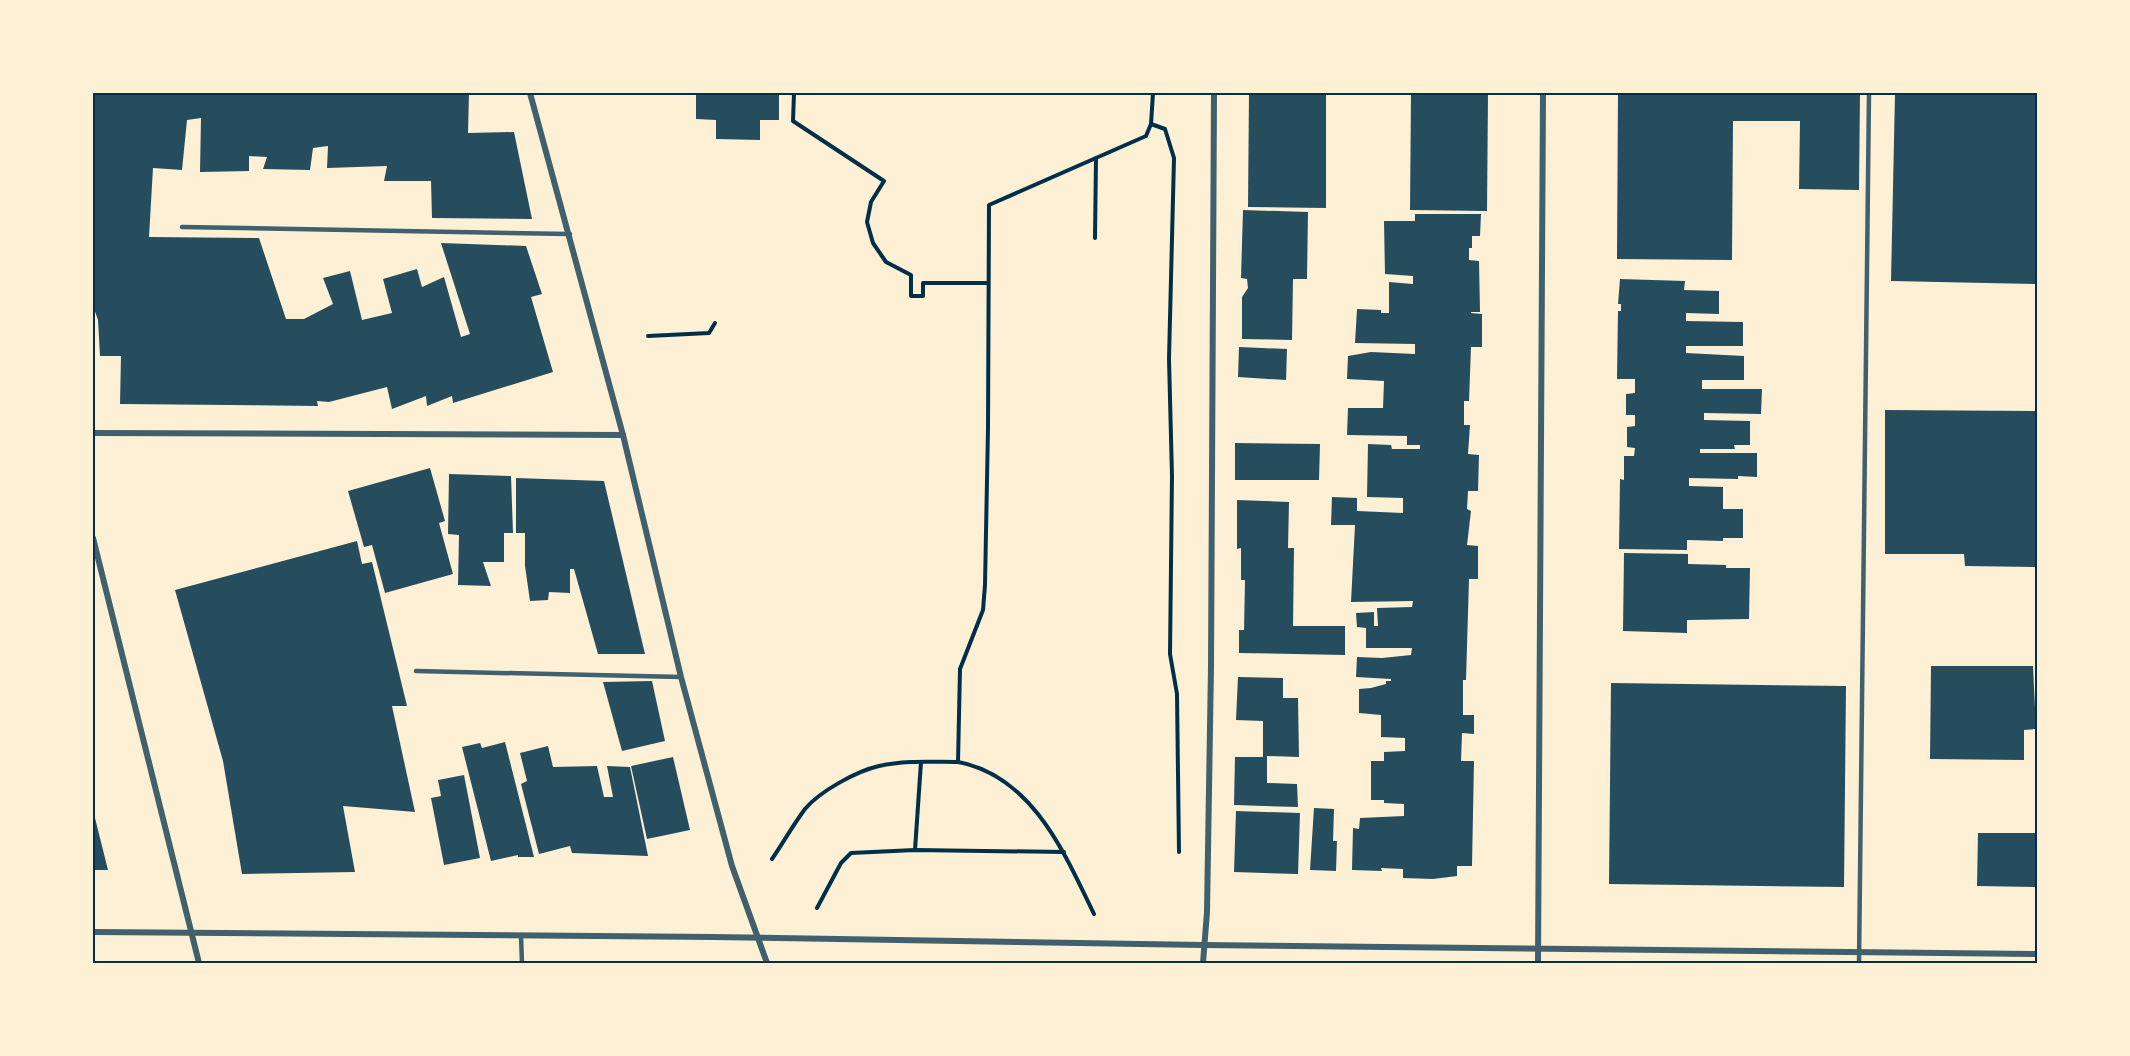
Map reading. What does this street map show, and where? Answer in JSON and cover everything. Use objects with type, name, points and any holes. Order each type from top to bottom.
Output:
[{"type":"street","points":[[530,93],[623,435],[681,677],[732,866],[767,963]]},
{"type":"street","points":[[1203,963],[1207,912],[1211,678],[1214,93]]},
{"type":"street","points":[[1538,963],[1543,93]]},
{"type":"street","points":[[93,433],[623,435]]},
{"type":"street","points":[[93,538],[199,963]]},
{"type":"street","points":[[93,932],[757,937],[1203,945],[2037,954]]},
{"type":"lane","points":[[1859,963],[1869,93]]},
{"type":"lane","points":[[182,226],[570,234]]},
{"type":"lane","points":[[416,671],[681,677]]},
{"type":"lane","points":[[520,936],[522,963]]},
{"type":"path","points":[[794,93],[793,121],[884,181],[871,202],[867,222],[873,243],[886,262],[911,275],[911,296],[924,296],[923,283],[988,283]]},
{"type":"path","points":[[958,762],[960,669],[983,610],[984,593],[988,428],[989,205],[1146,136],[1151,124],[1153,93]]},
{"type":"path","points":[[1151,124],[1165,129],[1174,158],[1169,359],[1172,476],[1170,654],[1178,694],[1179,853]]},
{"type":"path","points":[[1095,238],[1096,158]]},
{"type":"path","points":[[648,336],[709,333],[716,323]]},
{"type":"path","points":[[915,850],[921,762]]},
{"type":"path","points":[[772,860],[806,808],[828,788],[878,766],[921,762],[958,762],[975,765],[1017,791],[1035,808],[1064,852],[1094,914]]},
{"type":"path","points":[[817,908],[841,863],[851,853],[915,850],[1064,852]]},
{"type":"building","points":[[93,93],[469,93],[468,133],[514,132],[532,219],[432,218],[431,181],[384,181],[387,166],[327,168],[328,146],[313,148],[310,170],[263,169],[267,157],[249,156],[249,171],[200,172],[201,118],[187,120],[182,170],[153,168],[149,237],[259,238],[286,319],[304,319],[333,304],[323,278],[350,271],[362,320],[392,313],[383,279],[417,269],[422,287],[444,277],[461,337],[470,334],[441,243],[526,246],[542,294],[531,297],[553,372],[453,403],[452,396],[427,406],[426,396],[392,409],[387,387],[329,402],[317,401],[318,406],[120,404],[121,356],[100,356],[98,320],[93,306]]},
{"type":"building","points":[[696,93],[779,93],[779,120],[760,120],[760,140],[716,139],[716,120],[696,119]]},
{"type":"building","points":[[1249,93],[1326,93],[1326,208],[1248,207]]},
{"type":"building","points":[[1411,93],[1488,93],[1487,211],[1410,210]]},
{"type":"building","points":[[1618,93],[1860,93],[1859,190],[1799,189],[1800,121],[1733,121],[1732,260],[1617,259]]},
{"type":"building","points":[[1895,93],[2037,93],[2037,284],[1891,281]]},
{"type":"building","points":[[1243,210],[1308,212],[1307,279],[1293,279],[1292,340],[1242,339],[1242,297],[1248,288],[1247,279],[1241,278]]},
{"type":"building","points":[[1415,214],[1481,214],[1480,236],[1472,236],[1469,260],[1479,261],[1480,312],[1471,313],[1482,314],[1482,347],[1471,347],[1469,401],[1464,401],[1464,425],[1470,425],[1468,454],[1479,455],[1478,491],[1468,491],[1467,509],[1471,511],[1467,545],[1478,546],[1478,579],[1469,579],[1466,680],[1463,680],[1463,715],[1474,715],[1474,734],[1462,733],[1461,761],[1474,761],[1472,866],[1457,866],[1457,876],[1433,879],[1403,878],[1403,869],[1352,870],[1353,828],[1359,829],[1360,818],[1404,816],[1404,804],[1371,800],[1371,761],[1384,761],[1384,752],[1405,751],[1405,738],[1381,737],[1381,715],[1359,713],[1359,689],[1386,684],[1386,681],[1391,681],[1391,679],[1356,677],[1357,657],[1382,658],[1411,655],[1412,648],[1366,648],[1366,628],[1357,627],[1356,613],[1374,612],[1374,626],[1378,626],[1377,608],[1412,607],[1413,601],[1351,602],[1355,525],[1331,525],[1332,497],[1357,498],[1357,511],[1403,513],[1403,498],[1367,497],[1368,444],[1391,445],[1392,449],[1420,449],[1420,445],[1407,445],[1407,436],[1347,435],[1348,408],[1383,408],[1384,381],[1347,379],[1348,356],[1371,352],[1415,354],[1415,344],[1355,343],[1357,309],[1381,310],[1381,313],[1389,313],[1389,282],[1413,284],[1413,276],[1385,274],[1384,221],[1415,221]]},
{"type":"building","points":[[1620,279],[1685,281],[1684,290],[1719,291],[1719,314],[1686,313],[1686,321],[1743,322],[1743,346],[1686,346],[1686,353],[1744,356],[1744,380],[1702,380],[1702,389],[1762,389],[1761,414],[1704,413],[1704,420],[1750,421],[1750,445],[1734,445],[1735,449],[1700,449],[1700,453],[1757,453],[1757,477],[1689,478],[1689,486],[1723,487],[1723,509],[1743,509],[1743,538],[1723,538],[1723,541],[1687,540],[1687,550],[1619,549],[1620,479],[1624,480],[1624,456],[1634,456],[1635,448],[1627,447],[1627,427],[1635,426],[1635,415],[1626,415],[1626,394],[1635,393],[1635,379],[1617,379],[1618,311],[1621,311],[1621,304],[1618,304]]},
{"type":"building","points":[[1239,347],[1287,349],[1286,380],[1238,377]]},
{"type":"building","points":[[1885,410],[2037,411],[2037,567],[1965,566],[1964,554],[1885,554]]},
{"type":"building","points":[[1235,443],[1320,444],[1319,480],[1235,480]]},
{"type":"building","points":[[430,468],[445,521],[439,523],[453,574],[385,593],[372,545],[364,547],[348,491]]},
{"type":"building","points":[[449,474],[511,476],[513,533],[504,533],[504,562],[483,562],[491,586],[458,585],[459,535],[448,534]]},
{"type":"building","points":[[516,478],[604,481],[645,654],[598,654],[574,569],[570,569],[570,593],[549,592],[548,600],[530,601],[525,566],[525,533],[516,533]]},
{"type":"building","points":[[1237,500],[1289,502],[1288,548],[1294,548],[1293,626],[1345,626],[1345,655],[1239,653],[1239,630],[1244,630],[1245,580],[1241,580],[1241,548],[1237,549]]},
{"type":"building","points":[[357,541],[362,564],[372,562],[407,706],[392,706],[415,812],[343,806],[355,872],[242,874],[223,761],[175,590]]},
{"type":"building","points":[[1624,553],[1688,554],[1688,564],[1750,568],[1749,619],[1687,620],[1687,633],[1623,631]]},
{"type":"building","points":[[1931,666],[2033,666],[2036,729],[2024,730],[2024,760],[1930,759]]},
{"type":"building","points":[[1238,677],[1283,678],[1283,698],[1298,698],[1299,757],[1267,756],[1267,783],[1297,784],[1298,807],[1234,805],[1235,757],[1263,757],[1263,721],[1236,720]]},
{"type":"building","points":[[652,681],[665,741],[622,751],[603,682]]},
{"type":"building","points":[[1611,683],[1846,686],[1844,887],[1609,884]]},
{"type":"building","points":[[505,742],[534,857],[518,857],[518,855],[491,861],[462,747],[480,743],[482,748]]},
{"type":"building","points":[[548,746],[553,767],[597,766],[604,797],[613,797],[607,766],[630,767],[648,856],[572,853],[570,846],[539,854],[521,784],[527,781],[520,753]]},
{"type":"building","points":[[673,757],[690,830],[647,839],[631,766]]},
{"type":"building","points":[[464,775],[480,858],[444,865],[431,798],[441,796],[438,780]]},
{"type":"building","points":[[1314,808],[1334,809],[1333,841],[1337,841],[1336,871],[1310,870]]},
{"type":"building","points":[[1236,811],[1300,813],[1298,874],[1234,872]]},
{"type":"building","points":[[94,814],[108,870],[93,870]]},
{"type":"building","points":[[1978,833],[2037,833],[2037,887],[1977,886]]}]
